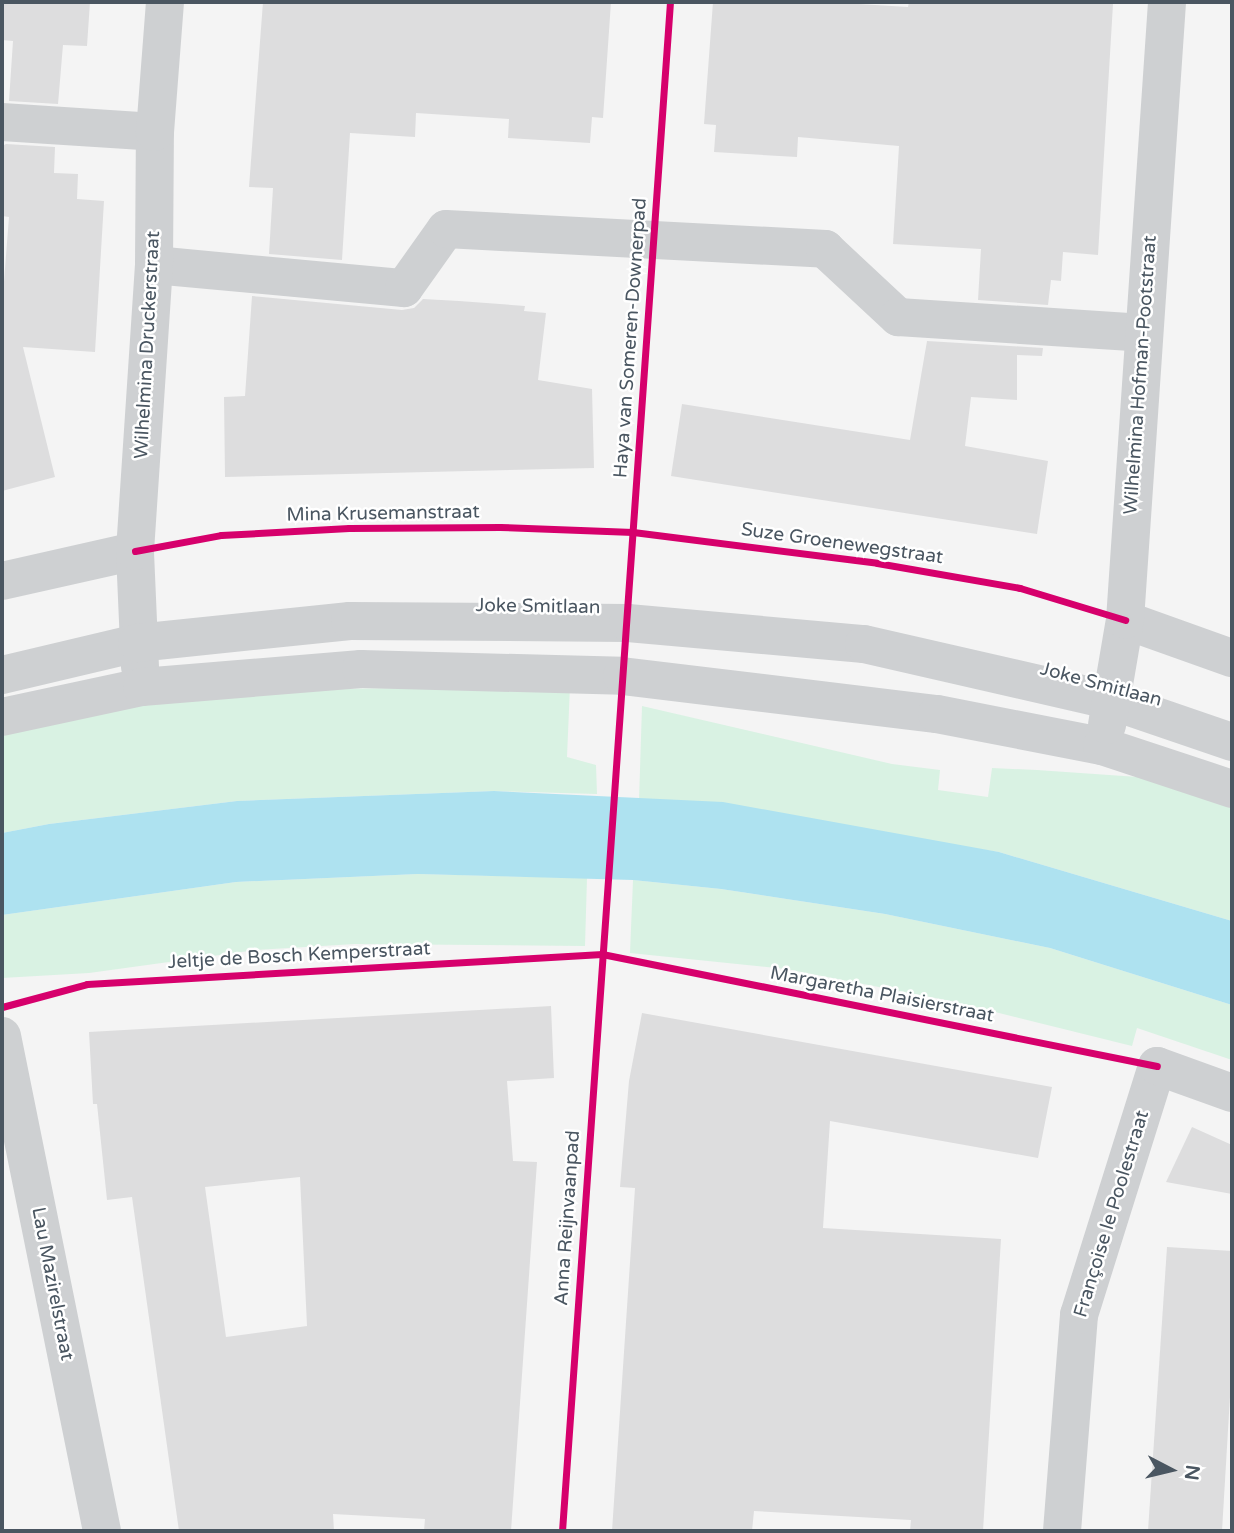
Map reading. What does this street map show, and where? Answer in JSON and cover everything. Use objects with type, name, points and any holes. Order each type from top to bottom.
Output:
[{"type":"street","name":"Wilhelmina Druckerstraat","points":[[142,687],[137,642],[135,551],[155,265],[155,132],[165,2]]},
{"type":"street","name":"Wilhelmina Hofman-Pootstraat","points":[[1102,746],[1125,620],[1167,2]]},
{"type":"street","points":[[2,122],[155,132]]},
{"type":"street","points":[[155,265],[404,288],[446,229],[825,249],[898,317],[1143,333]]},
{"type":"street","points":[[2,581],[135,551]]},
{"type":"street","points":[[1125,620],[1232,658]]},
{"type":"street","name":"Joke Smitlaan","points":[[2,675],[137,642],[350,621],[628,623],[864,644],[1112,701],[1232,742]]},
{"type":"street","points":[[2,717],[142,687],[361,669],[622,676],[937,714],[1102,746],[1232,789]]},
{"type":"street","name":"Lau Mazirelstraat","points":[[2,1037],[102,1531]]},
{"type":"street","name":"Françoise le Poolestraat","points":[[1062,1531],[1079,1315],[1157,1066],[1232,1094]]},
{"type":"green space","points":[[570,686],[567,757],[596,765],[597,794],[494,791],[237,801],[49,824],[2,833],[2,727],[83,710],[326,689]]},
{"type":"green space","points":[[642,706],[892,764],[940,770],[938,790],[988,797],[992,768],[1037,770],[1138,777],[1232,806],[1232,921],[999,852],[639,801]]},
{"type":"green space","points":[[418,874],[587,878],[585,946],[355,944],[256,950],[89,973],[2,978],[2,915],[236,882]]},
{"type":"green space","points":[[633,880],[721,889],[885,914],[1050,948],[1232,1005],[1232,1060],[1137,1028],[1132,1046],[951,1001],[786,969],[630,953]]},
{"type":"water","points":[[494,791],[723,802],[999,852],[1232,921],[1232,1005],[1050,948],[885,914],[721,889],[633,880],[418,874],[236,882],[2,915],[2,833],[49,824],[237,801]]},
{"type":"building","points":[[2,2],[90,2],[87,46],[63,45],[58,104],[9,101],[13,41],[2,40]]},
{"type":"building","points":[[263,2],[611,2],[603,118],[592,117],[590,143],[508,138],[509,119],[416,113],[415,137],[350,133],[342,260],[269,254],[273,188],[249,187]]},
{"type":"building","points":[[713,2],[826,2],[908,7],[909,2],[1113,4],[1098,255],[1063,252],[1061,281],[1051,280],[1048,305],[978,300],[981,249],[893,244],[899,146],[798,137],[797,157],[714,152],[716,125],[704,124]]},
{"type":"building","points":[[2,146],[55,147],[54,173],[78,174],[77,199],[104,201],[95,352],[23,347],[55,477],[2,491],[2,307],[9,217],[2,216]]},
{"type":"building","points":[[252,296],[402,310],[414,308],[423,299],[459,301],[525,306],[524,311],[546,313],[538,380],[592,389],[594,468],[225,477],[224,397],[245,396]]},
{"type":"building","points":[[927,341],[1043,348],[1042,356],[1017,355],[1017,400],[971,397],[965,446],[1048,461],[1037,534],[671,476],[682,404],[910,440]]},
{"type":"building","points":[[551,1006],[554,1078],[507,1081],[513,1161],[537,1162],[511,1531],[424,1531],[425,1519],[333,1514],[334,1531],[179,1531],[132,1197],[107,1200],[97,1104],[93,1104],[89,1032]],"holes":[[[300,1177],[307,1326],[226,1337],[205,1187]]]},
{"type":"building","points":[[642,1013],[1052,1087],[1038,1158],[830,1121],[823,1228],[1001,1239],[983,1531],[910,1531],[911,1520],[754,1511],[752,1531],[612,1531],[635,1188],[620,1187],[629,1081]]},
{"type":"building","points":[[1192,1127],[1232,1145],[1232,1194],[1166,1182]]},
{"type":"building","points":[[1167,1247],[1232,1251],[1232,1363],[1222,1531],[1148,1531]]},
{"type":"cycle path","name":"Haya van Someren-Downerpad","points":[[562,1531],[670,2]]},
{"type":"cycle path","name":"Mina Krusemanstraat","points":[[135,551],[221,535],[349,528],[500,527],[633,532],[877,563],[1020,588],[1125,620]]},
{"type":"cycle path","name":"Jeltje de Bosch Kemperstraat","points":[[2,1007],[87,984],[602,954],[1157,1066]]}]
